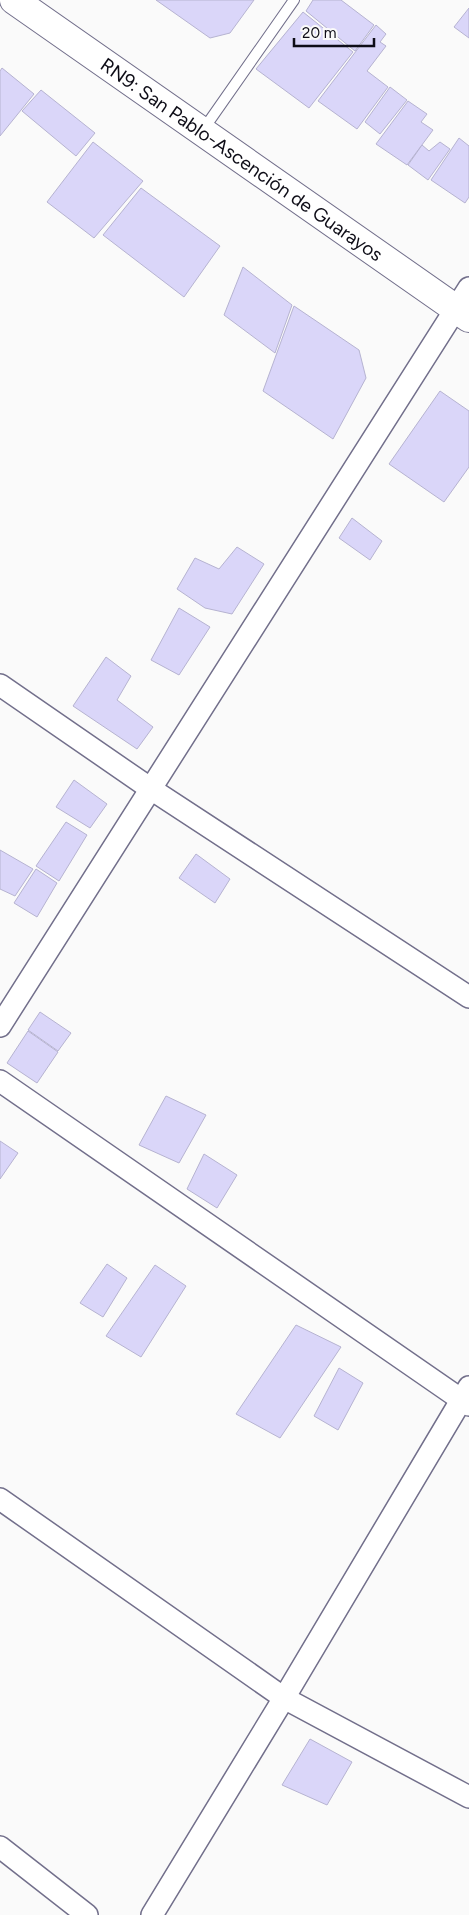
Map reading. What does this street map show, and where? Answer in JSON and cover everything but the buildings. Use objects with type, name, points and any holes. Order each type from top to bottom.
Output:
[{"type":"highway","name":"RN9: San Pablo-Ascención de Guarayos","points":[[14,0],[203,131],[464,305]]},
{"type":"street","points":[[0,1026],[464,305]]},
{"type":"street","points":[[0,685],[151,789],[469,997]]},
{"type":"street","points":[[0,1081],[466,1398],[152,1915]]},
{"type":"street","points":[[0,1499],[284,1698],[469,1797]]},
{"type":"street","points":[[0,1847],[87,1915]]},
{"type":"lane","points":[[203,131],[294,0]]}]
